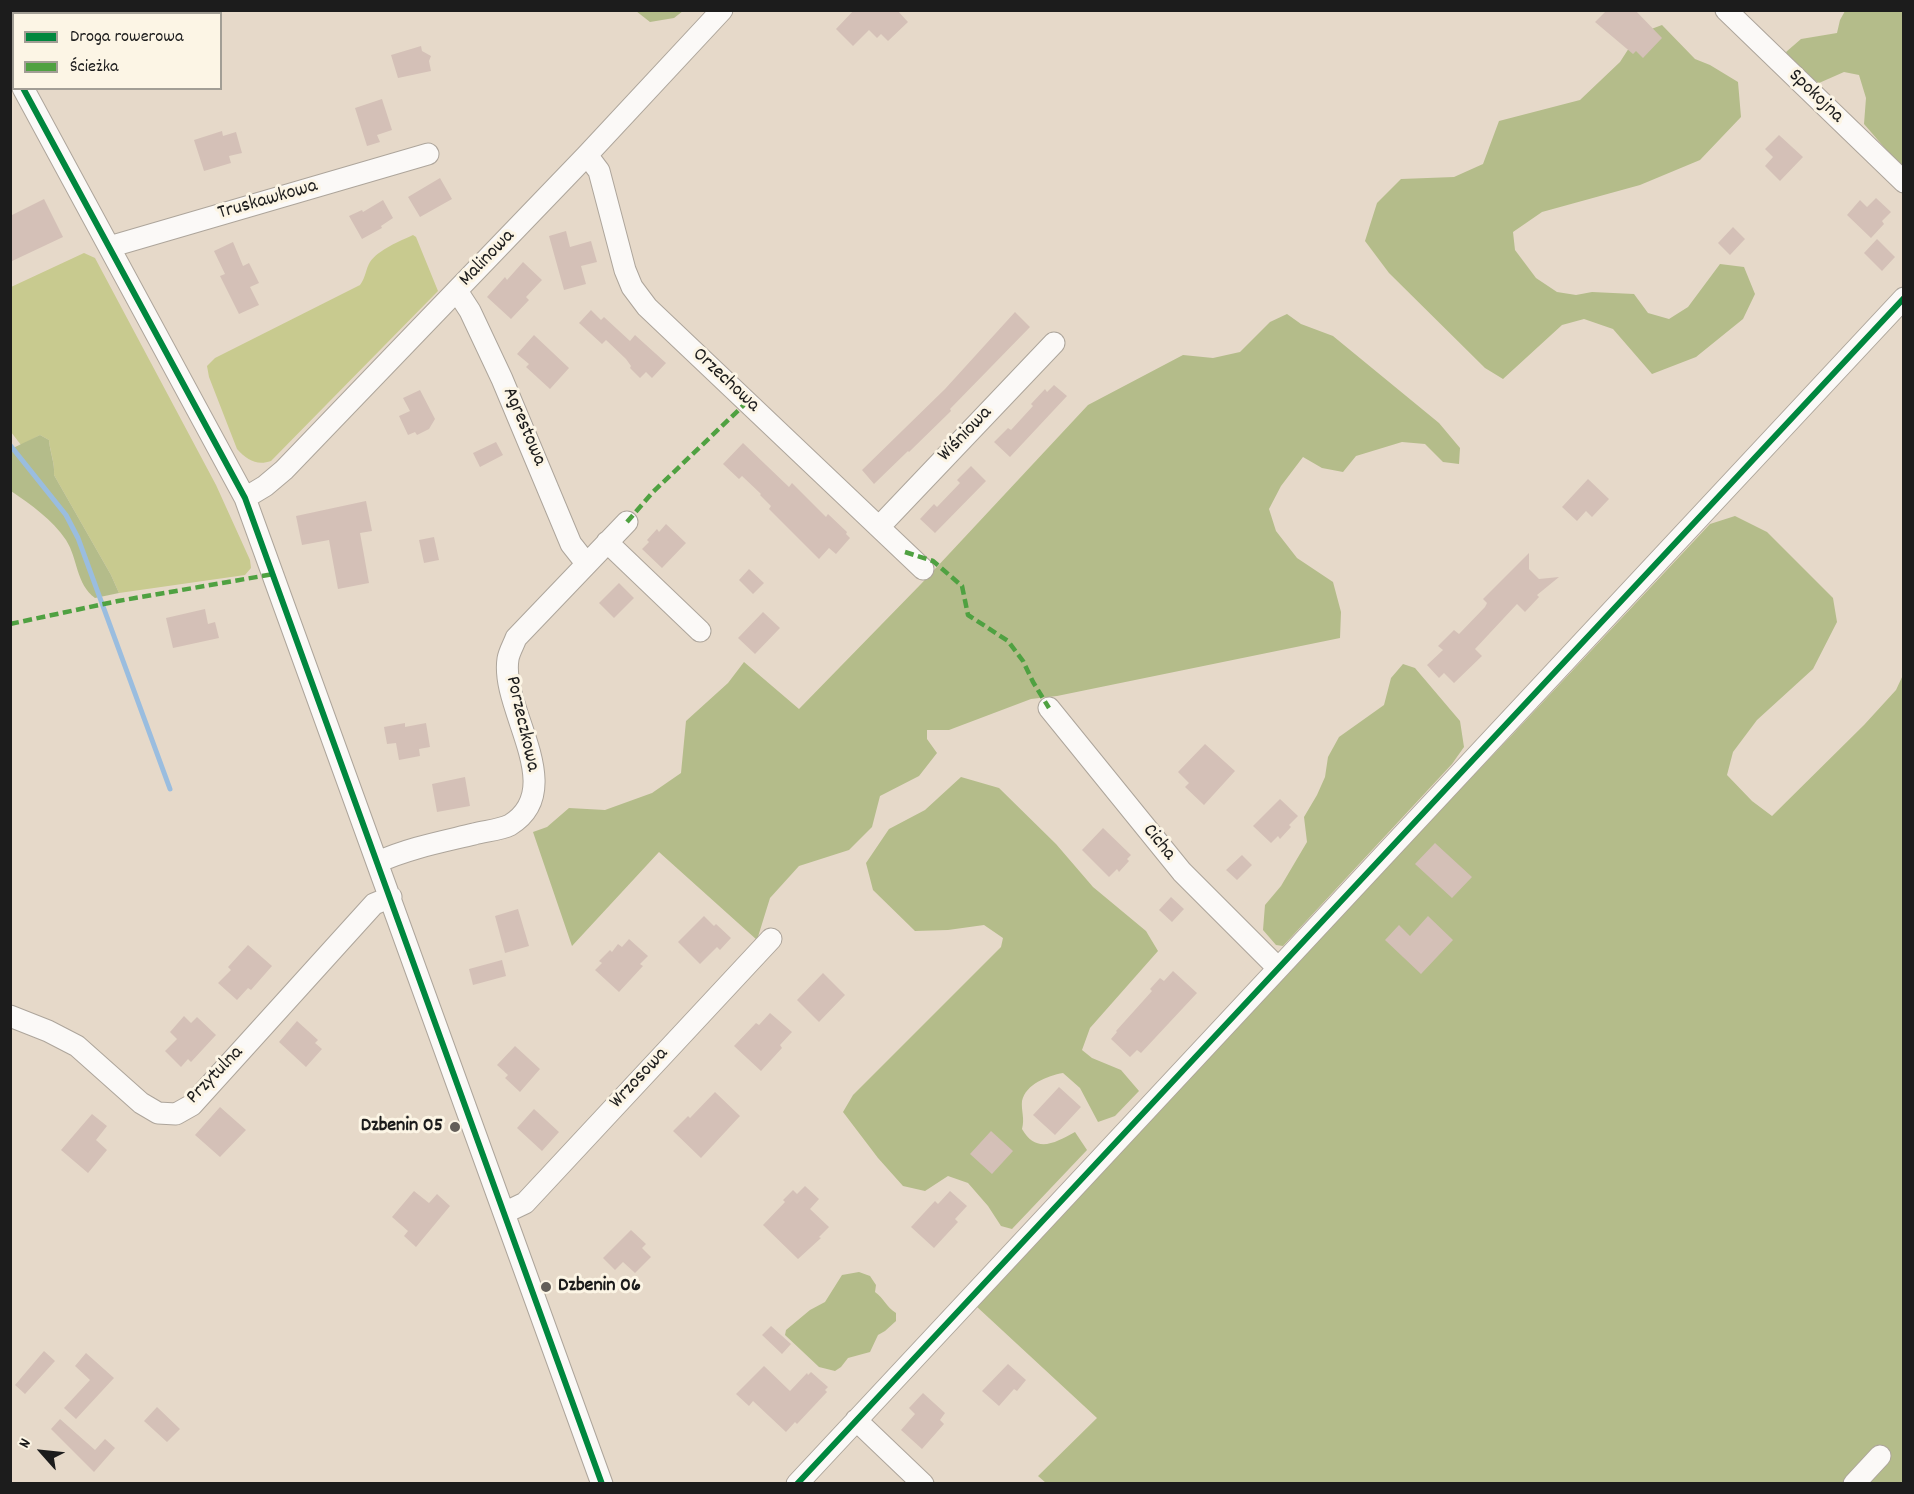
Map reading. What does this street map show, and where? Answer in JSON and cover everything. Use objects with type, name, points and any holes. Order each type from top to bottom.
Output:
[{"type":"street","name":"Malinowa","points":[[245,498],[265,486],[284,470],[587,155],[722,10]]},
{"type":"street","name":"Spokojna","points":[[1726,10],[1904,182]]},
{"type":"street","points":[[24,90],[245,498],[602,1484]]},
{"type":"street","name":"Truskawkowa","points":[[109,247],[428,154]]},
{"type":"street","name":"Orzechowa","points":[[587,155],[599,171],[625,270],[632,287],[647,307],[923,569]]},
{"type":"street","name":"Agrestowa","points":[[456,291],[470,311],[502,379],[571,544],[586,562]]},
{"type":"street","points":[[797,1484],[1277,967],[1904,298]]},
{"type":"street","name":"Wiśniowa","points":[[879,527],[1054,343]]},
{"type":"street","name":"Porzeczkowa","points":[[378,862],[402,851],[508,826],[527,811],[535,791],[532,767],[509,681],[508,659],[516,638],[586,562],[627,522]]},
{"type":"street","points":[[607,542],[700,631]]},
{"type":"street","name":"Cicha","points":[[1049,708],[1182,872],[1277,967]]},
{"type":"street","name":"Przytulna","points":[[10,1016],[48,1031],[77,1046],[141,1103],[158,1113],[176,1114],[192,1105],[374,904],[390,897]]},
{"type":"street","name":"Wrzosowa","points":[[504,1213],[525,1203],[771,939]]},
{"type":"street","points":[[856,1420],[923,1484]]},
{"type":"street","points":[[1854,1484],[1880,1456]]},
{"type":"green space","points":[[636,11],[683,11],[674,18],[650,22]]},
{"type":"green space","points":[[1845,11],[1903,11],[1903,169],[1864,124],[1866,98],[1859,75],[1844,72],[1819,83],[1795,70],[1786,52],[1801,39],[1837,33]]},
{"type":"green space","points":[[1662,25],[1695,59],[1738,82],[1741,117],[1700,160],[1640,185],[1542,212],[1513,232],[1515,250],[1536,278],[1557,292],[1576,295],[1592,292],[1634,294],[1648,313],[1669,319],[1688,307],[1720,264],[1744,267],[1755,294],[1743,319],[1696,357],[1652,374],[1613,329],[1584,319],[1562,325],[1503,379],[1485,368],[1389,273],[1365,241],[1377,203],[1401,179],[1454,177],[1483,164],[1499,121],[1580,100],[1620,62],[1638,34]]},
{"type":"green space","points":[[413,235],[416,237],[438,291],[271,461],[257,462],[245,456],[237,449],[209,377],[207,366],[215,358],[360,285],[369,264],[378,254]]},
{"type":"green space","points":[[84,253],[95,258],[216,485],[250,560],[251,568],[245,575],[119,593],[54,475],[49,440],[40,435],[21,445],[11,432],[11,287]]},
{"type":"green space","points":[[1287,314],[1301,324],[1333,336],[1439,423],[1460,448],[1459,464],[1443,462],[1425,444],[1402,442],[1356,456],[1343,472],[1322,468],[1303,457],[1281,486],[1269,509],[1276,531],[1297,558],[1333,582],[1341,612],[1340,638],[1057,696],[1031,699],[949,730],[927,730],[927,739],[937,753],[919,776],[880,796],[872,827],[849,850],[799,866],[770,898],[757,940],[659,852],[572,946],[533,832],[547,827],[569,808],[605,810],[652,793],[681,773],[686,721],[728,683],[744,662],[799,709],[921,584],[1088,405],[1183,355],[1213,358],[1240,352],[1270,322]]},
{"type":"green space","points":[[40,435],[49,440],[54,475],[119,593],[95,598],[84,586],[70,547],[60,532],[41,513],[11,491],[11,449]]},
{"type":"green space","points":[[1735,516],[1767,532],[1833,598],[1837,622],[1813,669],[1757,720],[1733,752],[1727,775],[1752,801],[1772,816],[1864,725],[1896,690],[1903,675],[1903,1483],[1046,1483],[1038,1476],[1097,1418],[976,1306],[1279,979],[1710,524]]},
{"type":"green space","points":[[1403,664],[1415,668],[1460,721],[1464,747],[1452,764],[1283,946],[1276,945],[1263,930],[1265,905],[1281,886],[1307,842],[1304,817],[1325,777],[1328,757],[1339,737],[1384,705],[1391,678]]},
{"type":"green space","points":[[961,777],[999,788],[1056,844],[1093,887],[1146,931],[1158,951],[1090,1028],[1082,1050],[1092,1058],[1121,1070],[1139,1091],[1115,1116],[1098,1122],[1080,1088],[1063,1073],[1038,1082],[1024,1095],[1022,1129],[1027,1137],[1033,1142],[1046,1144],[1075,1132],[1087,1150],[1012,1229],[1001,1226],[988,1206],[968,1183],[948,1176],[925,1191],[903,1186],[843,1112],[853,1095],[1001,947],[1003,938],[984,925],[948,930],[915,931],[873,890],[866,863],[889,829],[925,810]]},
{"type":"green space","points":[[859,1272],[870,1276],[876,1285],[875,1292],[896,1313],[896,1321],[878,1335],[870,1352],[848,1358],[835,1371],[819,1367],[785,1335],[786,1330],[810,1310],[825,1302],[842,1275]]},
{"type":"building","points":[[854,10],[897,10],[908,22],[888,41],[881,34],[877,38],[869,30],[853,46],[836,29]]},
{"type":"building","points":[[1607,10],[1635,10],[1662,38],[1643,58],[1636,51],[1633,54],[1595,22]]},
{"type":"building","points":[[421,46],[422,51],[431,56],[429,61],[431,71],[398,78],[391,55]]},
{"type":"building","points":[[382,99],[392,130],[377,135],[380,142],[367,146],[355,108]]},
{"type":"building","points":[[222,131],[223,136],[236,132],[242,153],[229,156],[231,163],[204,171],[194,140]]},
{"type":"building","points":[[1779,135],[1803,157],[1780,181],[1765,166],[1773,157],[1765,149]]},
{"type":"building","points":[[440,178],[452,199],[420,217],[408,197]]},
{"type":"building","points":[[1876,198],[1891,212],[1871,238],[1847,215],[1860,200],[1867,207]]},
{"type":"building","points":[[44,199],[63,237],[10,262],[10,216]]},
{"type":"building","points":[[383,200],[393,218],[381,226],[382,228],[362,239],[349,216],[362,210],[363,212]]},
{"type":"building","points":[[1733,227],[1745,239],[1730,255],[1718,243]]},
{"type":"building","points":[[566,231],[570,247],[591,241],[597,262],[581,266],[586,284],[564,290],[549,236]]},
{"type":"building","points":[[1877,239],[1895,257],[1882,271],[1864,253]]},
{"type":"building","points":[[233,242],[243,266],[249,263],[259,283],[250,287],[259,305],[239,314],[220,276],[225,274],[214,251]]},
{"type":"building","points":[[523,262],[542,280],[526,297],[529,300],[511,319],[487,297]]},
{"type":"building","points":[[591,310],[601,320],[604,317],[630,341],[635,335],[666,363],[652,378],[646,372],[640,378],[630,368],[626,359],[606,340],[602,344],[579,323]]},
{"type":"building","points":[[1015,312],[1030,327],[950,409],[951,411],[874,484],[862,470],[945,389]]},
{"type":"building","points":[[534,335],[569,368],[550,389],[526,367],[529,364],[517,354]]},
{"type":"building","points":[[1054,385],[1067,396],[1010,457],[994,442],[1008,428],[1011,430],[1045,389],[1047,392]]},
{"type":"building","points":[[420,390],[435,419],[429,429],[417,435],[415,432],[408,435],[399,416],[410,411],[403,398]]},
{"type":"building","points":[[496,442],[503,455],[480,467],[473,453]]},
{"type":"building","points":[[743,443],[789,487],[792,483],[826,517],[828,514],[847,532],[850,538],[836,554],[829,548],[819,559],[769,509],[771,506],[761,494],[742,476],[739,479],[723,464]]},
{"type":"building","points":[[971,466],[986,481],[935,533],[920,519],[934,504],[937,507],[960,483],[957,480]]},
{"type":"building","points":[[1588,479],[1609,499],[1592,517],[1586,511],[1577,521],[1562,507]]},
{"type":"building","points":[[366,501],[372,531],[360,533],[369,583],[338,589],[329,540],[302,545],[296,516]]},
{"type":"building","points":[[666,524],[686,543],[662,568],[642,549],[657,529],[659,532]]},
{"type":"building","points":[[434,537],[439,560],[424,563],[419,540]]},
{"type":"building","points":[[1529,553],[1529,569],[1539,579],[1559,577],[1537,595],[1539,597],[1525,612],[1517,604],[1475,649],[1482,656],[1454,683],[1444,673],[1439,678],[1427,665],[1443,650],[1438,646],[1454,630],[1459,634],[1485,607],[1487,603],[1483,599]]},
{"type":"building","points":[[749,569],[764,583],[753,594],[739,580]]},
{"type":"building","points":[[619,583],[634,598],[614,618],[599,603]]},
{"type":"building","points":[[205,609],[208,624],[215,622],[219,638],[173,648],[166,618]]},
{"type":"building","points":[[763,612],[780,628],[755,654],[738,638]]},
{"type":"building","points":[[405,723],[405,727],[426,723],[430,747],[419,749],[420,756],[399,760],[396,743],[387,744],[384,727]]},
{"type":"building","points":[[1205,744],[1235,771],[1204,805],[1185,787],[1189,783],[1178,772]]},
{"type":"building","points":[[465,777],[470,806],[437,812],[432,784]]},
{"type":"building","points":[[1280,799],[1298,816],[1280,839],[1278,836],[1271,843],[1253,826]]},
{"type":"building","points":[[1103,828],[1131,855],[1127,859],[1129,861],[1119,872],[1117,869],[1109,877],[1082,850]]},
{"type":"building","points":[[1435,843],[1472,877],[1452,898],[1415,864]]},
{"type":"building","points":[[1242,855],[1252,865],[1237,880],[1226,870]]},
{"type":"building","points":[[1171,897],[1184,909],[1172,922],[1159,910]]},
{"type":"building","points":[[518,909],[529,946],[505,953],[495,916]]},
{"type":"building","points":[[704,916],[731,938],[720,950],[717,947],[700,964],[678,942]]},
{"type":"building","points":[[1428,916],[1453,940],[1421,974],[1385,940],[1399,925],[1410,936]]},
{"type":"building","points":[[629,939],[648,956],[640,964],[643,966],[619,992],[595,970],[602,963],[599,961],[610,950],[612,952],[618,944],[622,947]]},
{"type":"building","points":[[248,945],[272,966],[251,990],[248,988],[237,1000],[218,983],[231,970],[228,967]]},
{"type":"building","points":[[502,960],[506,976],[473,985],[469,969]]},
{"type":"building","points":[[1173,971],[1197,993],[1141,1053],[1137,1050],[1130,1057],[1111,1039],[1152,991],[1150,989],[1160,978],[1164,981]]},
{"type":"building","points":[[823,973],[845,995],[819,1022],[797,1000]]},
{"type":"building","points":[[770,1013],[792,1032],[780,1045],[782,1048],[761,1071],[734,1046],[756,1023],[759,1025]]},
{"type":"building","points":[[184,1016],[191,1023],[197,1017],[216,1035],[191,1062],[188,1059],[181,1067],[165,1051],[177,1039],[170,1032]]},
{"type":"building","points":[[297,1021],[318,1040],[315,1043],[322,1049],[306,1067],[279,1042]]},
{"type":"building","points":[[515,1046],[540,1069],[520,1092],[505,1078],[508,1075],[497,1065]]},
{"type":"building","points":[[1059,1087],[1081,1107],[1055,1135],[1033,1115]]},
{"type":"building","points":[[715,1092],[740,1116],[701,1158],[673,1131],[688,1116],[690,1118]]},
{"type":"building","points":[[220,1107],[246,1130],[220,1157],[195,1135]]},
{"type":"building","points":[[534,1109],[559,1132],[542,1151],[517,1128]]},
{"type":"building","points":[[92,1114],[107,1126],[96,1140],[107,1150],[88,1173],[61,1150]]},
{"type":"building","points":[[991,1131],[1013,1151],[992,1174],[970,1154]]},
{"type":"building","points":[[805,1186],[819,1199],[810,1209],[829,1227],[819,1237],[821,1238],[798,1259],[763,1225],[793,1190],[797,1194]]},
{"type":"building","points":[[414,1191],[429,1203],[437,1194],[450,1206],[416,1247],[404,1236],[408,1231],[392,1217]]},
{"type":"building","points":[[950,1191],[967,1206],[955,1219],[958,1222],[934,1248],[911,1227],[935,1201],[938,1204]]},
{"type":"building","points":[[631,1230],[646,1244],[642,1248],[651,1257],[635,1273],[623,1262],[615,1270],[603,1258]]},
{"type":"building","points":[[771,1326],[791,1344],[782,1354],[762,1335]]},
{"type":"building","points":[[44,1351],[55,1361],[25,1394],[15,1385]]},
{"type":"building","points":[[86,1353],[114,1378],[76,1419],[64,1408],[90,1380],[75,1366]]},
{"type":"building","points":[[1008,1364],[1026,1380],[1017,1391],[1014,1389],[999,1406],[982,1391]]},
{"type":"building","points":[[764,1366],[790,1391],[807,1373],[808,1375],[811,1372],[828,1387],[825,1390],[827,1392],[797,1424],[795,1422],[786,1432],[753,1401],[749,1406],[736,1394]]},
{"type":"building","points":[[923,1393],[945,1413],[940,1420],[944,1424],[922,1449],[901,1430],[915,1414],[909,1408]]},
{"type":"building","points":[[157,1407],[180,1429],[167,1442],[144,1421]]},
{"type":"building","points":[[60,1419],[95,1450],[105,1439],[115,1448],[94,1472],[51,1429]]},
{"type":"waterway","points":[[10,445],[66,515],[78,538],[170,789]]},
{"type":"marked path","points":[[627,522],[653,492],[747,402]]},
{"type":"marked path","points":[[905,552],[933,561],[962,586],[968,615],[1008,641],[1023,661],[1049,708]]},
{"type":"marked path","points":[[10,624],[118,601],[274,574]]},
{"type":"cycle path","points":[[24,90],[245,498],[602,1484]]},
{"type":"cycle path","points":[[797,1484],[1904,298]]},
{"type":"place","name":"Dzbenin 05","points":[[455,1127]]},
{"type":"place","name":"Dzbenin 06","points":[[546,1287]]}]
